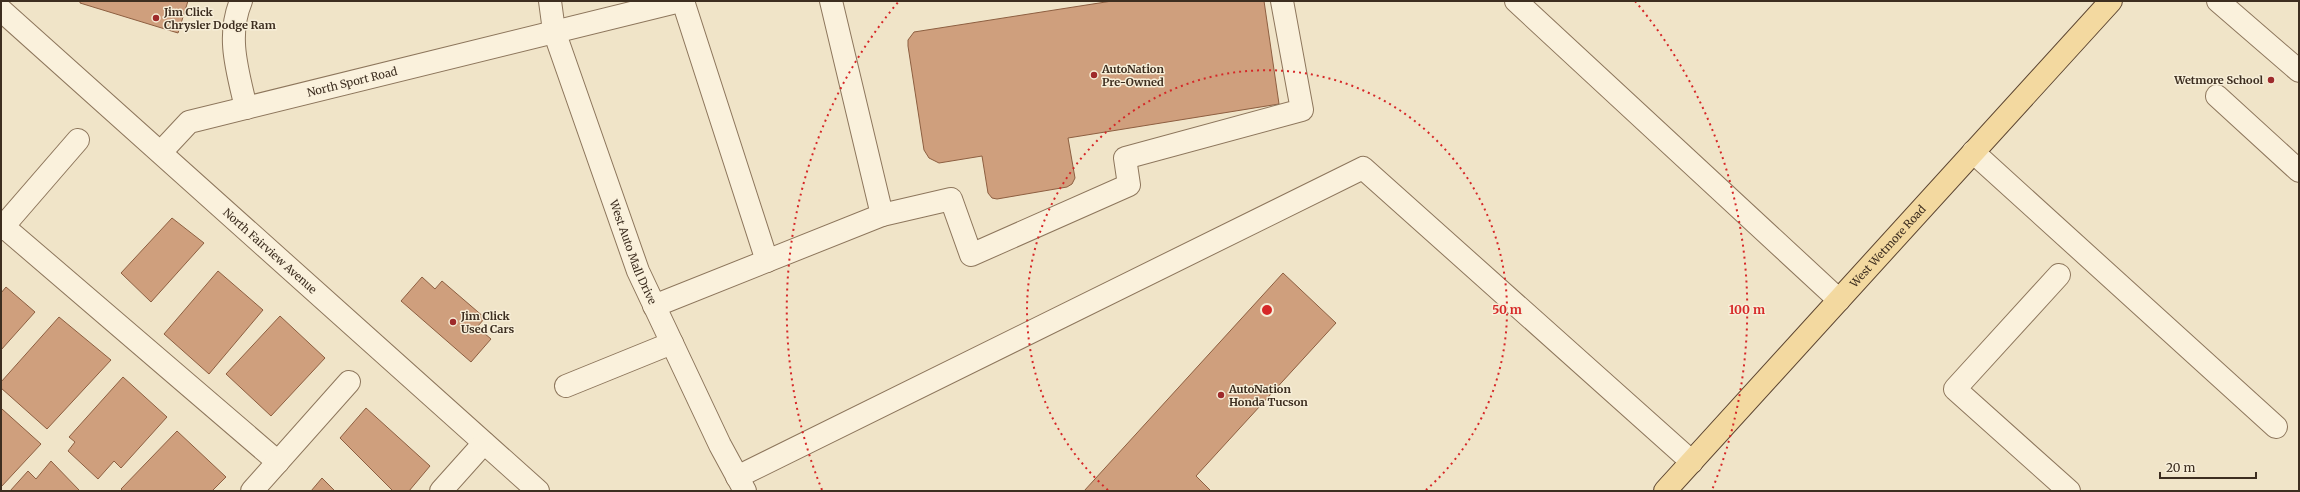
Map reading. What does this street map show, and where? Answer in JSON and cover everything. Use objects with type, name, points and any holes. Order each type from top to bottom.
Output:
[{"type":"main road","name":"West Wetmore Road","points":[[1665,491],[2111,1]]},
{"type":"street","name":"West Auto Mall Drive","points":[[550,1],[554,32],[638,271],[720,445],[742,484]]},
{"type":"street","name":"North Sport Road","points":[[161,152],[189,122],[682,1]]},
{"type":"street","points":[[682,1],[768,261]]},
{"type":"street","points":[[831,1],[882,215]]},
{"type":"street","points":[[654,306],[882,215],[951,199],[971,255],[1129,185],[1125,158],[1302,110],[1282,1]]},
{"type":"street","points":[[1516,1],[1839,300]]},
{"type":"street","points":[[2218,1],[2299,71]]},
{"type":"street","points":[[234,3],[233,47],[246,108]]},
{"type":"street","name":"North Fairview Avenue","points":[[1,10],[538,491]]},
{"type":"street","points":[[2217,96],[2299,171]]},
{"type":"street","points":[[78,140],[2,228],[278,462]]},
{"type":"street","points":[[1973,152],[2276,427]]},
{"type":"street","points":[[742,484],[1364,168],[1692,462]]},
{"type":"street","points":[[2059,274],[1955,389],[2069,491]]},
{"type":"street","points":[[566,386],[672,343]]},
{"type":"street","points":[[252,491],[348,382]]},
{"type":"street","points":[[441,491],[484,444]]},
{"type":"building","name":"Jim Click Chrysler Dodge Ram","points":[[80,1],[188,1],[178,33],[80,3]]},
{"type":"building","name":"AutoNation Pre-Owned","points":[[1112,1],[1264,1],[1279,104],[1068,138],[1075,178],[1072,184],[1067,187],[997,199],[992,198],[988,193],[982,156],[939,163],[929,158],[924,150],[908,46],[908,40],[914,32]]},
{"type":"building","points":[[172,218],[204,243],[151,302],[121,273]]},
{"type":"building","points":[[218,271],[263,310],[209,374],[164,334]]},
{"type":"building","name":"AutoNation Honda Tucson","points":[[1283,273],[1336,323],[1196,476],[1211,491],[1084,491]]},
{"type":"building","name":"Jim Click Used Cars","points":[[422,277],[435,289],[442,281],[485,318],[477,327],[491,339],[471,362],[401,301]]},
{"type":"building","points":[[6,287],[35,312],[1,350],[1,293]]},
{"type":"building","points":[[280,316],[325,358],[271,416],[226,374]]},
{"type":"building","points":[[59,317],[111,360],[47,429],[1,388],[1,382]]},
{"type":"building","points":[[123,377],[167,417],[121,468],[114,461],[98,479],[68,451],[75,442],[69,437]]},
{"type":"building","points":[[366,408],[430,466],[409,491],[393,491],[340,438]]},
{"type":"building","points":[[2,409],[41,444],[1,487],[1,410]]},
{"type":"building","points":[[177,431],[226,477],[212,491],[123,491],[121,489]]},
{"type":"building","points":[[51,461],[80,491],[10,491],[28,471],[36,479]]},
{"type":"building","points":[[322,478],[335,491],[311,491]]},
{"type":"place","name":"Jim Click Chrysler Dodge Ram","points":[[156,18]]},
{"type":"place","name":"AutoNation Pre-Owned","points":[[1094,75]]},
{"type":"place","name":"Wetmore School","points":[[2271,80]]},
{"type":"place","name":"Jim Click Used Cars","points":[[453,322]]},
{"type":"place","name":"AutoNation Honda Tucson","points":[[1221,395]]}]
